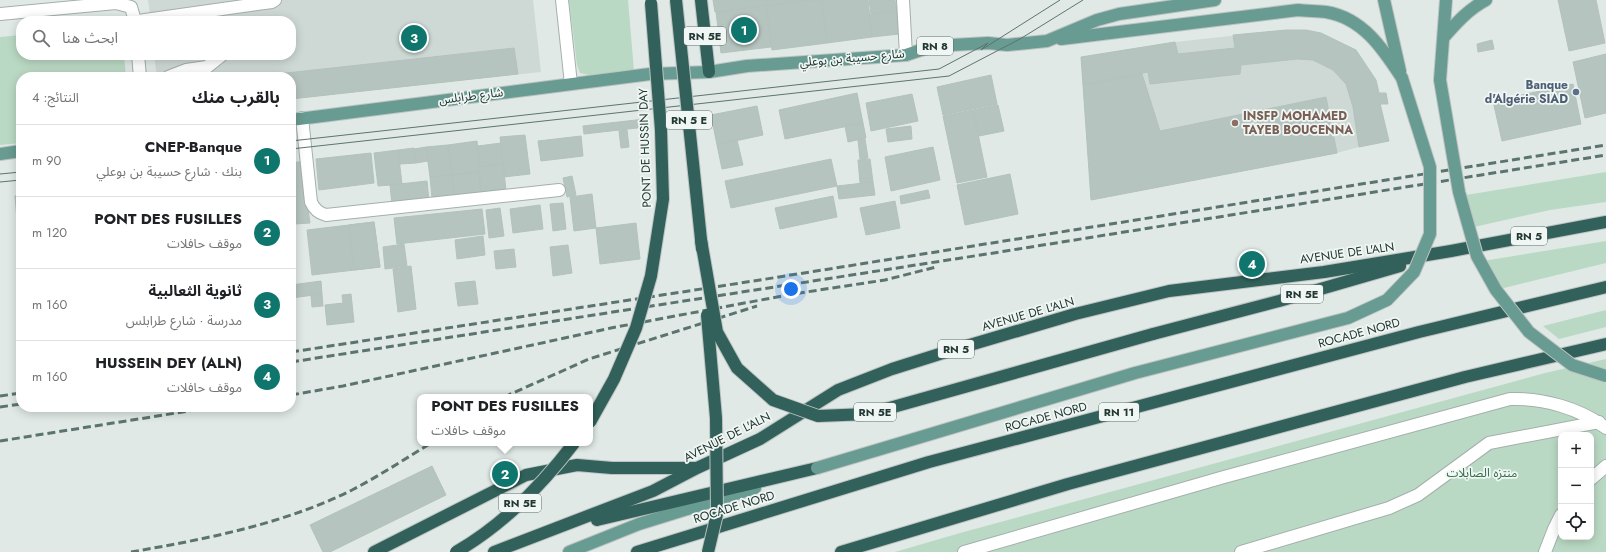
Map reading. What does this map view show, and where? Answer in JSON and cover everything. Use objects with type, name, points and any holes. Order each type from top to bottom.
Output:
[{"type":"highway","name":"RN 5 E","points":[[676,0],[701,240]]},
{"type":"highway","name":"RN 5E","points":[[701,0],[709,72]]},
{"type":"highway","name":"PONT DE HUSSIN DAY","points":[[593,417],[614,379],[636,328],[651,276],[662,207],[661,130],[651,2]]},
{"type":"highway","name":"AVENUE DE L'ALN","points":[[495,552],[653,491],[697,468],[760,439],[838,390],[946,352],[1075,314],[1169,290],[1324,272],[1451,251],[1606,222]]},
{"type":"highway","name":"RN 5E","points":[[701,240],[717,332],[737,368],[773,400],[818,416],[868,414],[1451,251]]},
{"type":"highway","points":[[701,240],[716,418],[718,514],[708,552]]},
{"type":"highway","name":"ROCADE NORD","points":[[637,552],[937,460],[1418,332],[1606,287]]},
{"type":"highway","points":[[841,552],[1068,484],[1465,377],[1606,344]]},
{"type":"highway","name":"RN 5E","points":[[456,552],[497,525],[529,495],[571,446]]},
{"type":"highway","points":[[374,552],[526,475],[577,465],[612,468],[697,468]]},
{"type":"highway","points":[[495,552],[595,520],[818,468]]},
{"type":"main road","name":"شارع حسيبة بن بوعلي","points":[[650,74],[709,72],[747,66],[906,55],[933,46],[988,44],[1006,45],[1047,41],[1097,20],[1119,14],[1215,0]]},
{"type":"main road","points":[[569,552],[639,524],[818,468],[1134,373],[1348,318],[1387,300],[1414,272],[1430,234],[1430,167],[1402,78],[1384,0]]},
{"type":"main road","points":[[1446,0],[1440,80],[1459,192],[1477,256],[1496,290],[1529,332],[1572,365],[1606,376]]},
{"type":"main road","points":[[1444,37],[1458,20],[1474,6],[1486,0]]},
{"type":"main road","points":[[1047,41],[1298,10],[1327,12],[1342,16],[1356,23],[1367,32],[1402,78]]},
{"type":"main road","name":"شارع طرابلس","points":[[296,119],[650,74]]},
{"type":"main road","points":[[0,154],[16,152]]},
{"type":"street","points":[[173,16],[272,2],[275,0]]},
{"type":"street","points":[[562,0],[571,84]]},
{"type":"street","points":[[902,0],[906,55]]},
{"type":"street","points":[[0,14],[116,3],[131,7],[134,16]]},
{"type":"street","points":[[138,60],[140,72]]},
{"type":"street","points":[[181,72],[207,67],[216,60]]},
{"type":"street","points":[[296,119],[311,202],[313,207],[321,214],[326,215],[559,190]]},
{"type":"street","points":[[964,552],[1224,477],[1510,399],[1522,398],[1545,402],[1584,413],[1603,425]]},
{"type":"street","points":[[1240,552],[1389,508],[1418,496],[1489,442],[1603,425]]},
{"type":"street","points":[[1594,476],[1606,466]]},
{"type":"street","points":[[1545,552],[1558,521]]},
{"type":"shaded area","points":[[148,0],[533,0],[541,72],[296,98],[296,72],[156,72],[155,60],[296,60],[296,16],[150,16]]},
{"type":"shaded area","name":"INSFP MOHAMED TAYEB BOUCENNA","points":[[1286,30],[1306,30],[1321,33],[1356,50],[1376,80],[1379,93],[1386,93],[1388,104],[1381,104],[1389,141],[1337,153],[1091,200],[1081,57],[1175,42]]},
{"type":"green space","points":[[569,0],[628,0],[634,71],[589,75],[580,73],[577,65]]},
{"type":"green space","points":[[16,35],[16,60],[124,60],[126,72],[16,72],[16,143],[0,145],[0,37]]},
{"type":"green space","points":[[1606,172],[1606,202],[1550,210],[1474,227],[1466,195]]},
{"type":"green space","points":[[1606,241],[1606,263],[1500,289],[1483,261]]},
{"type":"green space","points":[[1606,310],[1606,327],[1559,339],[1543,326]]},
{"type":"green space","name":"منتزه الصابلات","points":[[1606,359],[1606,552],[895,552],[1545,373]]},
{"type":"building","points":[[713,0],[766,0],[766,6],[715,12]]},
{"type":"building","points":[[766,0],[812,0],[766,6]]},
{"type":"building","points":[[822,0],[827,43],[772,50],[766,6]]},
{"type":"building","points":[[822,0],[868,0],[872,37],[827,43]]},
{"type":"building","points":[[869,0],[895,0],[897,11],[871,14]]},
{"type":"building","points":[[1558,0],[1596,0],[1605,43],[1569,51]]},
{"type":"building","points":[[766,6],[771,47],[721,53],[716,12]]},
{"type":"building","points":[[897,11],[899,34],[872,37],[869,15]]},
{"type":"building","points":[[1286,30],[1306,30],[1321,33],[1356,50],[1376,80],[1379,93],[1386,93],[1388,104],[1380,104],[1389,141],[1359,147],[1353,107],[1346,84],[1333,70],[1313,60],[1297,59],[1241,65],[1240,74],[1150,84],[1148,72],[1083,85],[1081,57],[1175,42],[1178,54],[1235,48],[1233,35]]},
{"type":"building","points":[[1492,40],[1494,49],[1478,52],[1477,44]]},
{"type":"building","points":[[514,48],[518,74],[296,98],[296,72]]},
{"type":"building","points":[[1606,54],[1606,113],[1585,118],[1573,62]]},
{"type":"building","points":[[1142,74],[1160,131],[1326,97],[1337,153],[1091,200],[1083,85]]},
{"type":"building","points":[[991,75],[997,104],[943,115],[937,87]]},
{"type":"building","points":[[1573,84],[1581,124],[1502,141],[1493,101]]},
{"type":"building","points":[[857,93],[863,123],[785,139],[779,110]]},
{"type":"building","points":[[912,94],[918,121],[871,131],[866,103]]},
{"type":"building","points":[[998,105],[1004,131],[979,136],[973,110]]},
{"type":"building","points":[[757,106],[763,135],[717,145],[711,115]]},
{"type":"building","points":[[973,110],[987,177],[957,183],[943,116]]},
{"type":"building","points":[[645,119],[646,127],[584,134],[583,126]]},
{"type":"building","points":[[863,123],[866,138],[848,142],[845,126]]},
{"type":"building","points":[[911,126],[912,139],[888,142],[886,129]]},
{"type":"building","points":[[627,130],[629,147],[621,148],[619,131]]},
{"type":"building","points":[[525,135],[530,174],[504,177],[500,137]]},
{"type":"building","points":[[581,136],[583,156],[541,161],[538,141]]},
{"type":"building","points":[[865,139],[868,158],[860,159],[858,140]]},
{"type":"building","points":[[737,140],[743,165],[722,169],[717,145]]},
{"type":"building","points":[[477,141],[480,167],[478,167],[479,172],[452,175],[448,145]]},
{"type":"building","points":[[501,143],[503,164],[480,167],[478,146]]},
{"type":"building","points":[[448,145],[452,175],[430,177],[426,147]]},
{"type":"building","points":[[426,147],[428,161],[416,163],[414,149]]},
{"type":"building","points":[[933,147],[940,180],[891,191],[885,157]]},
{"type":"building","points":[[414,148],[416,163],[400,164],[398,150]]},
{"type":"building","points":[[398,150],[402,184],[378,186],[374,153]]},
{"type":"building","points":[[371,153],[374,183],[319,190],[316,159]]},
{"type":"building","points":[[831,159],[837,186],[731,208],[725,181]]},
{"type":"building","points":[[870,159],[873,182],[860,183],[858,160]]},
{"type":"building","points":[[305,161],[308,186],[296,187],[296,162]]},
{"type":"building","points":[[503,164],[506,190],[481,193],[478,167]]},
{"type":"building","points":[[479,172],[481,193],[454,196],[452,175]]},
{"type":"building","points":[[1010,174],[1018,214],[965,225],[957,185]]},
{"type":"building","points":[[452,175],[454,196],[432,198],[430,177]]},
{"type":"building","points":[[572,176],[576,195],[567,197],[563,178]]},
{"type":"building","points":[[427,181],[429,201],[392,205],[390,185]]},
{"type":"building","points":[[873,182],[875,195],[839,199],[837,186]]},
{"type":"building","points":[[305,187],[310,223],[296,224],[296,188]]},
{"type":"building","points":[[928,190],[930,198],[901,204],[900,196]]},
{"type":"building","points":[[592,194],[596,228],[574,231],[570,197]]},
{"type":"building","points":[[833,196],[837,217],[780,229],[775,208]]},
{"type":"building","points":[[895,201],[900,228],[866,235],[860,208]]},
{"type":"building","points":[[563,203],[566,229],[553,231],[550,204]]},
{"type":"building","points":[[540,205],[543,229],[513,233],[510,209]]},
{"type":"building","points":[[500,208],[504,236],[489,238],[486,210]]},
{"type":"building","points":[[482,209],[485,234],[397,244],[394,218]]},
{"type":"building","points":[[374,222],[380,267],[312,275],[307,230]]},
{"type":"building","points":[[374,222],[380,267],[354,270],[349,225]]},
{"type":"building","points":[[636,223],[640,259],[600,264],[596,228]]},
{"type":"building","points":[[483,236],[485,255],[457,259],[455,240]]},
{"type":"building","points":[[404,244],[407,266],[385,269],[383,247]]},
{"type":"building","points":[[568,245],[572,273],[553,276],[550,247]]},
{"type":"building","points":[[514,249],[516,267],[496,269],[494,251]]},
{"type":"building","points":[[411,266],[416,309],[398,312],[393,269]]},
{"type":"building","points":[[321,281],[322,294],[296,297],[296,284]]},
{"type":"building","points":[[475,281],[478,304],[458,306],[455,283]]},
{"type":"building","points":[[322,294],[323,306],[312,307],[311,296]]},
{"type":"building","points":[[351,294],[354,322],[327,325],[325,305],[343,303],[342,295]]},
{"type":"building","points":[[432,466],[446,495],[330,552],[323,552],[310,525]]},
{"type":"tram line","points":[[296,140],[939,69],[988,43],[981,50],[1060,0]]},
{"type":"tram line","points":[[296,148],[949,76],[1020,39],[1083,0]]},
{"type":"tram line","points":[[0,174],[16,172]]},
{"type":"tram line","points":[[0,182],[16,180]]},
{"type":"railway","points":[[296,351],[760,280],[1606,145]]},
{"type":"railway","points":[[296,361],[987,254],[1606,155]]},
{"type":"railway","points":[[296,394],[343,386],[611,328],[793,294],[885,280],[936,267]]},
{"type":"railway","points":[[511,394],[589,359],[757,306]]},
{"type":"railway","points":[[0,396],[16,394]]},
{"type":"railway","points":[[0,407],[16,405]]},
{"type":"railway","points":[[0,441],[183,412]]},
{"type":"railway","points":[[131,552],[216,536],[299,512],[352,490],[426,446]]},
{"type":"place","name":"CNEP-Banque","points":[[744,30]]},
{"type":"place","name":"ثانوية الثعالبية","points":[[414,38]]},
{"type":"place","name":"Banque d'Algérie SIAD","points":[[1576,92]]},
{"type":"place","name":"INSFP MOHAMED TAYEB BOUCENNA","points":[[1235,123]]},
{"type":"place","name":"HUSSEIN DEY (ALN)","points":[[1252,264]]},
{"type":"place","name":"PONT DES FUSILLES","points":[[505,474]]}]
